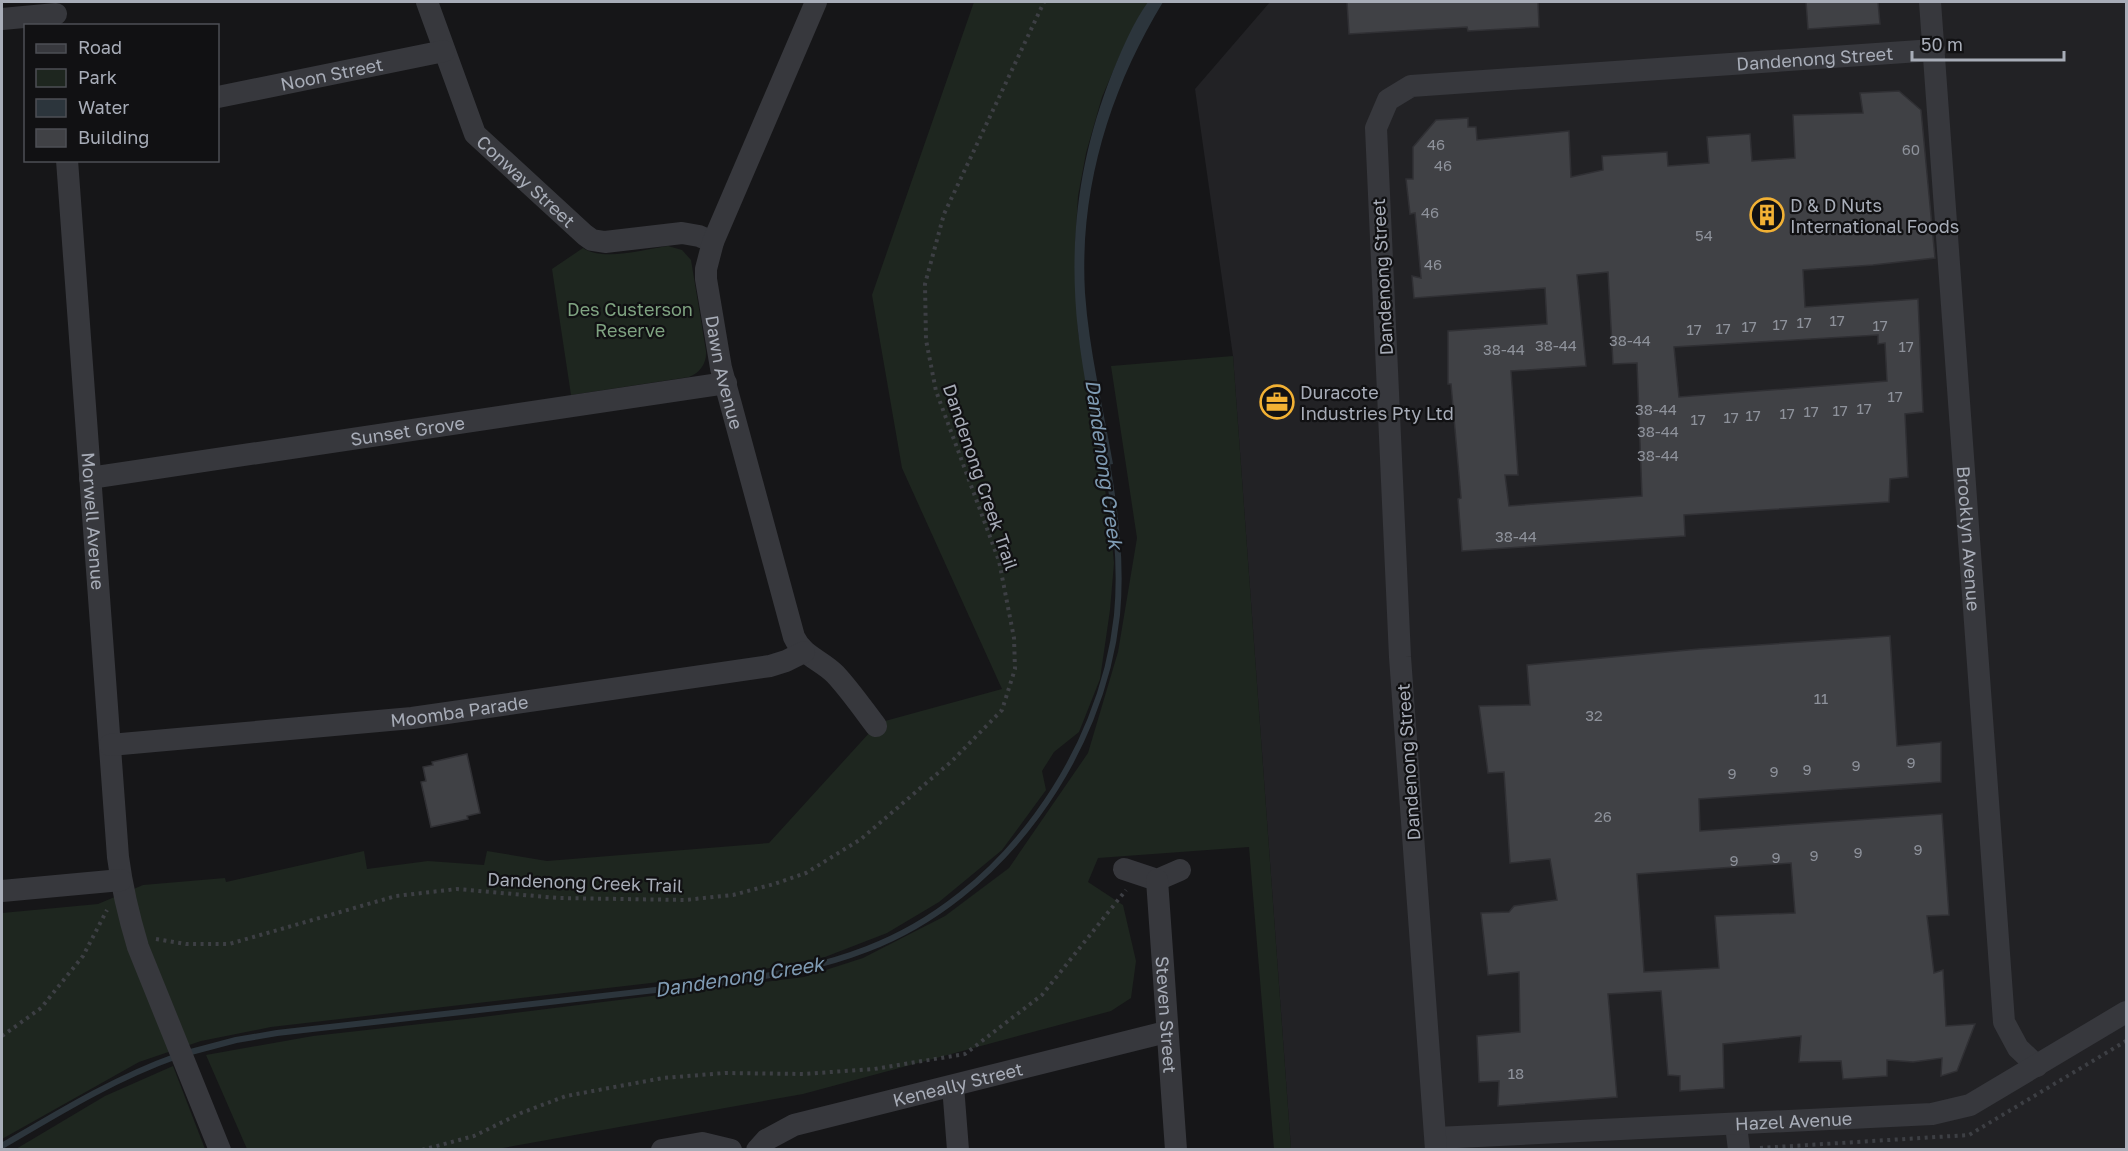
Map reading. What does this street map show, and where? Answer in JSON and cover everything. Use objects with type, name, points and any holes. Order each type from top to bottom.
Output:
[{"type":"street","name":"Conway Street","points":[[427,2],[475,134],[592,240],[605,242],[682,233],[699,236],[713,242]]},
{"type":"street","name":"Dawn Avenue","points":[[804,652],[794,637],[716,347],[706,268],[713,242],[816,2]]},
{"type":"street","name":"Brooklyn Avenue","points":[[1930,2],[2004,1022],[2018,1048],[2037,1066]]},
{"type":"street","points":[[2,19],[56,14]]},
{"type":"street","name":"Dandenong Street","points":[[1436,1144],[1400,657],[1376,128],[1388,100],[1411,86],[1934,50]]},
{"type":"street","name":"Noon Street","points":[[219,97],[444,51]]},
{"type":"street","name":"Morwell Avenue","points":[[67,162],[118,857],[123,890],[133,931],[148,973],[220,1149]]},
{"type":"street","name":"Sunset Grove","points":[[90,478],[726,383]]},
{"type":"street","points":[[804,652],[835,674],[876,726]]},
{"type":"street","name":"Moomba Parade","points":[[110,745],[433,715],[770,666],[804,652]]},
{"type":"street","points":[[1140,874],[1180,870]]},
{"type":"street","name":"Steven Street","points":[[1140,874],[1166,1032],[1176,1149]]},
{"type":"street","points":[[2,891],[123,890]]},
{"type":"street","name":"Hazel Avenue","points":[[1436,1144],[1932,1114],[1970,1105],[2127,1012]]},
{"type":"street","name":"Keneally Street","points":[[757,1149],[766,1140],[794,1125],[1166,1032]]},
{"type":"street","points":[[953,1086],[958,1149]]},
{"type":"street","points":[[1736,1125],[1739,1149]]},
{"type":"street","points":[[662,1149],[702,1143],[731,1149]]},
{"type":"path","name":"Dandenong Creek Trail","points":[[153,939],[186,944],[229,944],[396,896],[457,889],[558,898],[685,900],[733,895],[774,884],[806,873],[861,839],[952,761],[1002,710],[1015,669],[1014,638],[999,561],[936,391],[926,340],[926,284],[944,214],[1044,2]]},
{"type":"path","points":[[422,1149],[474,1136],[521,1113],[566,1096],[663,1078],[725,1073],[803,1074],[874,1069],[965,1054],[1042,995],[1140,874]]},
{"type":"path","points":[[2,1036],[41,1008],[83,956],[105,912],[123,890]]},
{"type":"shaded area","points":[[1270,2],[2126,2],[2126,1149],[1291,1149],[1233,356],[1195,89]]},
{"type":"green space","points":[[974,2],[1148,2],[1120,55],[1102,97],[1086,153],[1078,196],[1075,246],[1078,332],[1109,513],[1114,563],[1100,679],[1079,732],[1054,752],[1042,771],[1046,790],[1002,850],[939,902],[887,933],[825,957],[755,971],[271,1027],[201,1041],[139,1062],[2,1139],[2,913],[98,904],[143,885],[225,878],[226,882],[364,851],[367,869],[428,861],[484,865],[487,851],[547,861],[769,843],[871,731],[885,721],[1002,689],[902,468],[872,295]]},
{"type":"green space","name":"Des Custerson Reserve","points":[[668,246],[682,250],[691,260],[706,351],[702,367],[689,377],[571,395],[552,269],[583,248],[602,254],[613,254]]},
{"type":"green space","points":[[1233,356],[1291,1149],[1274,1149],[1249,847],[1098,858],[1088,882],[1123,905],[1136,961],[1131,998],[1111,1011],[803,1094],[497,1149],[247,1149],[206,1055],[313,1036],[804,977],[863,958],[945,916],[1009,868],[1088,753],[1118,652],[1137,538],[1111,366]]},
{"type":"green space","points":[[173,1066],[205,1149],[16,1149],[105,1096]]},
{"type":"water","points":[[1148,2],[1163,2],[1144,35],[1113,105],[1093,178],[1087,216],[1084,254],[1087,314],[1113,464],[1101,466],[1085,382],[1075,297],[1074,264],[1079,199],[1084,167],[1101,103],[1125,44]]},
{"type":"building","points":[[1347,2],[1538,2],[1539,27],[1468,31],[1467,27],[1349,34]]},
{"type":"building","points":[[1806,2],[1878,2],[1880,24],[1808,29]]},
{"type":"building","points":[[1899,91],[1921,110],[1935,258],[1803,270],[1805,307],[1918,299],[1923,412],[1905,414],[1908,477],[1890,479],[1889,502],[1684,515],[1685,536],[1462,551],[1458,499],[1461,498],[1451,384],[1448,384],[1448,331],[1547,324],[1545,288],[1414,298],[1412,276],[1421,278],[1415,213],[1410,214],[1406,179],[1413,179],[1413,147],[1436,120],[1468,118],[1468,127],[1476,127],[1477,140],[1569,131],[1571,177],[1603,170],[1602,156],[1667,152],[1668,166],[1709,163],[1707,137],[1750,134],[1752,161],[1795,158],[1793,115],[1863,113],[1860,93]],"holes":[[[1608,272],[1613,364],[1637,363],[1642,496],[1509,506],[1505,475],[1518,475],[1511,371],[1586,366],[1577,275]],[[1878,335],[1878,344],[1885,343],[1887,381],[1679,397],[1674,347]]]},
{"type":"building","points":[[1890,636],[1897,746],[1941,742],[1941,782],[1699,799],[1700,831],[1942,814],[1949,915],[1927,916],[1934,973],[1943,970],[1946,1026],[1975,1024],[1957,1071],[1941,1076],[1942,1058],[1913,1062],[1887,1060],[1887,1076],[1843,1079],[1841,1061],[1799,1062],[1801,1036],[1723,1044],[1724,1088],[1680,1091],[1680,1076],[1668,1075],[1661,991],[1608,994],[1617,1097],[1498,1106],[1499,1081],[1479,1082],[1477,1036],[1520,1032],[1519,972],[1488,975],[1481,913],[1509,912],[1514,906],[1557,900],[1550,859],[1510,863],[1504,772],[1488,773],[1479,706],[1530,705],[1527,665],[1699,649]],"holes":[[[1791,863],[1795,913],[1715,916],[1719,968],[1644,972],[1637,874]]]},
{"type":"building","points":[[467,754],[480,813],[467,816],[468,819],[431,827],[421,782],[426,781],[423,767],[433,765],[432,762]]},
{"type":"waterway","name":"Dandenong Creek","points":[[187,1053],[236,1040],[277,1033],[726,982],[798,970],[867,949],[916,926],[960,895],[1001,858],[1037,816],[1067,769],[1090,720],[1107,668],[1117,615],[1119,575],[1117,536],[1106,457]]},
{"type":"waterway","name":"Dandenong Creek","points":[[2,1146],[109,1085],[177,1056]]},
{"type":"place","name":"D & D Nuts International Foods","points":[[1767,215]]},
{"type":"place","name":"Duracote Industries Pty Ltd","points":[[1277,402]]}]
